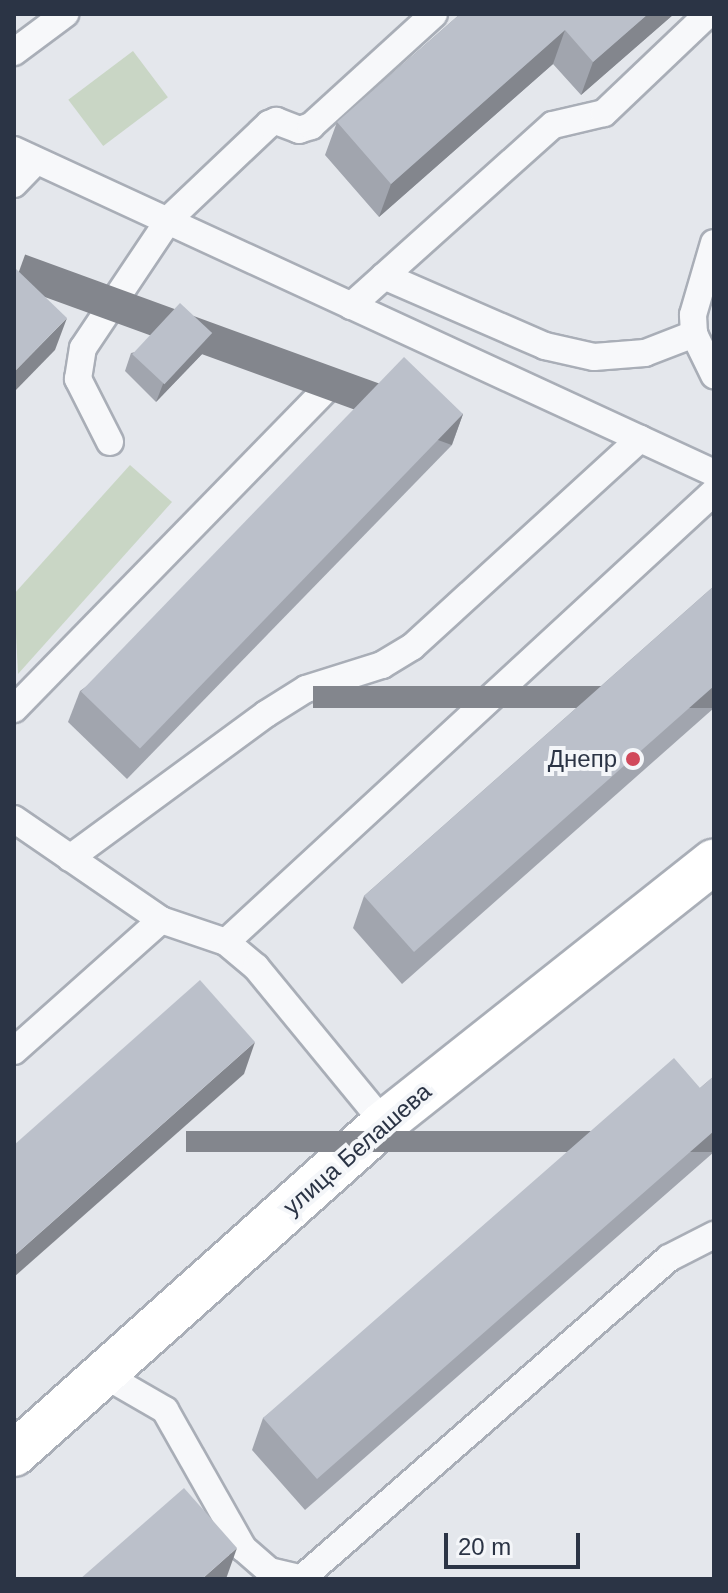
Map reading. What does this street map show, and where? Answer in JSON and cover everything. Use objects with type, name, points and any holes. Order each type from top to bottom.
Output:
[{"type":"main road","name":"улица Белашева","points":[[14,1454],[384,1123],[714,861]]},
{"type":"lane","points":[[14,52],[65,14]]},
{"type":"lane","points":[[110,442],[78,379],[83,348],[170,218],[269,124],[276,121],[299,130],[311,126],[434,14]]},
{"type":"lane","points":[[351,306],[553,125],[604,113],[708,14]]},
{"type":"lane","points":[[14,184],[25,156],[170,218],[351,306],[714,473]]},
{"type":"lane","points":[[714,243],[700,278],[694,334],[714,375]]},
{"type":"lane","points":[[384,276],[545,346],[594,357],[645,353],[694,334]]},
{"type":"lane","points":[[14,709],[330,385]]},
{"type":"lane","points":[[70,858],[306,689],[382,665],[412,647],[640,439]]},
{"type":"lane","points":[[226,942],[714,492]]},
{"type":"lane","points":[[14,819],[161,920],[226,942],[265,978],[384,1123]]},
{"type":"lane","points":[[14,1051],[161,920]]},
{"type":"lane","points":[[101,1373],[165,1410],[243,1548],[269,1571],[301,1579],[669,1258],[701,1237],[714,1235]]},
{"type":"green space","points":[[133,51],[168,97],[103,146],[68,100]]},
{"type":"green space","points":[[130,465],[172,502],[18,674],[14,594]]},
{"type":"building","points":[[460,14],[648,14],[593,62],[565,30],[391,184],[337,122]]},
{"type":"building","points":[[14,267],[67,318],[14,372]]},
{"type":"building","points":[[180,303],[212,333],[164,384],[132,354]]},
{"type":"building","points":[[404,357],[463,414],[140,748],[81,691]]},
{"type":"building","points":[[714,586],[714,686],[414,952],[364,896]]},
{"type":"building","points":[[200,980],[255,1042],[14,1256],[14,1145]]},
{"type":"building","points":[[674,1058],[700,1088],[714,1076],[714,1131],[317,1479],[263,1418]]},
{"type":"building","points":[[184,1488],[237,1548],[202,1579],[80,1579]]},
{"type":"place","name":"Днепр","points":[[633,759]]}]
